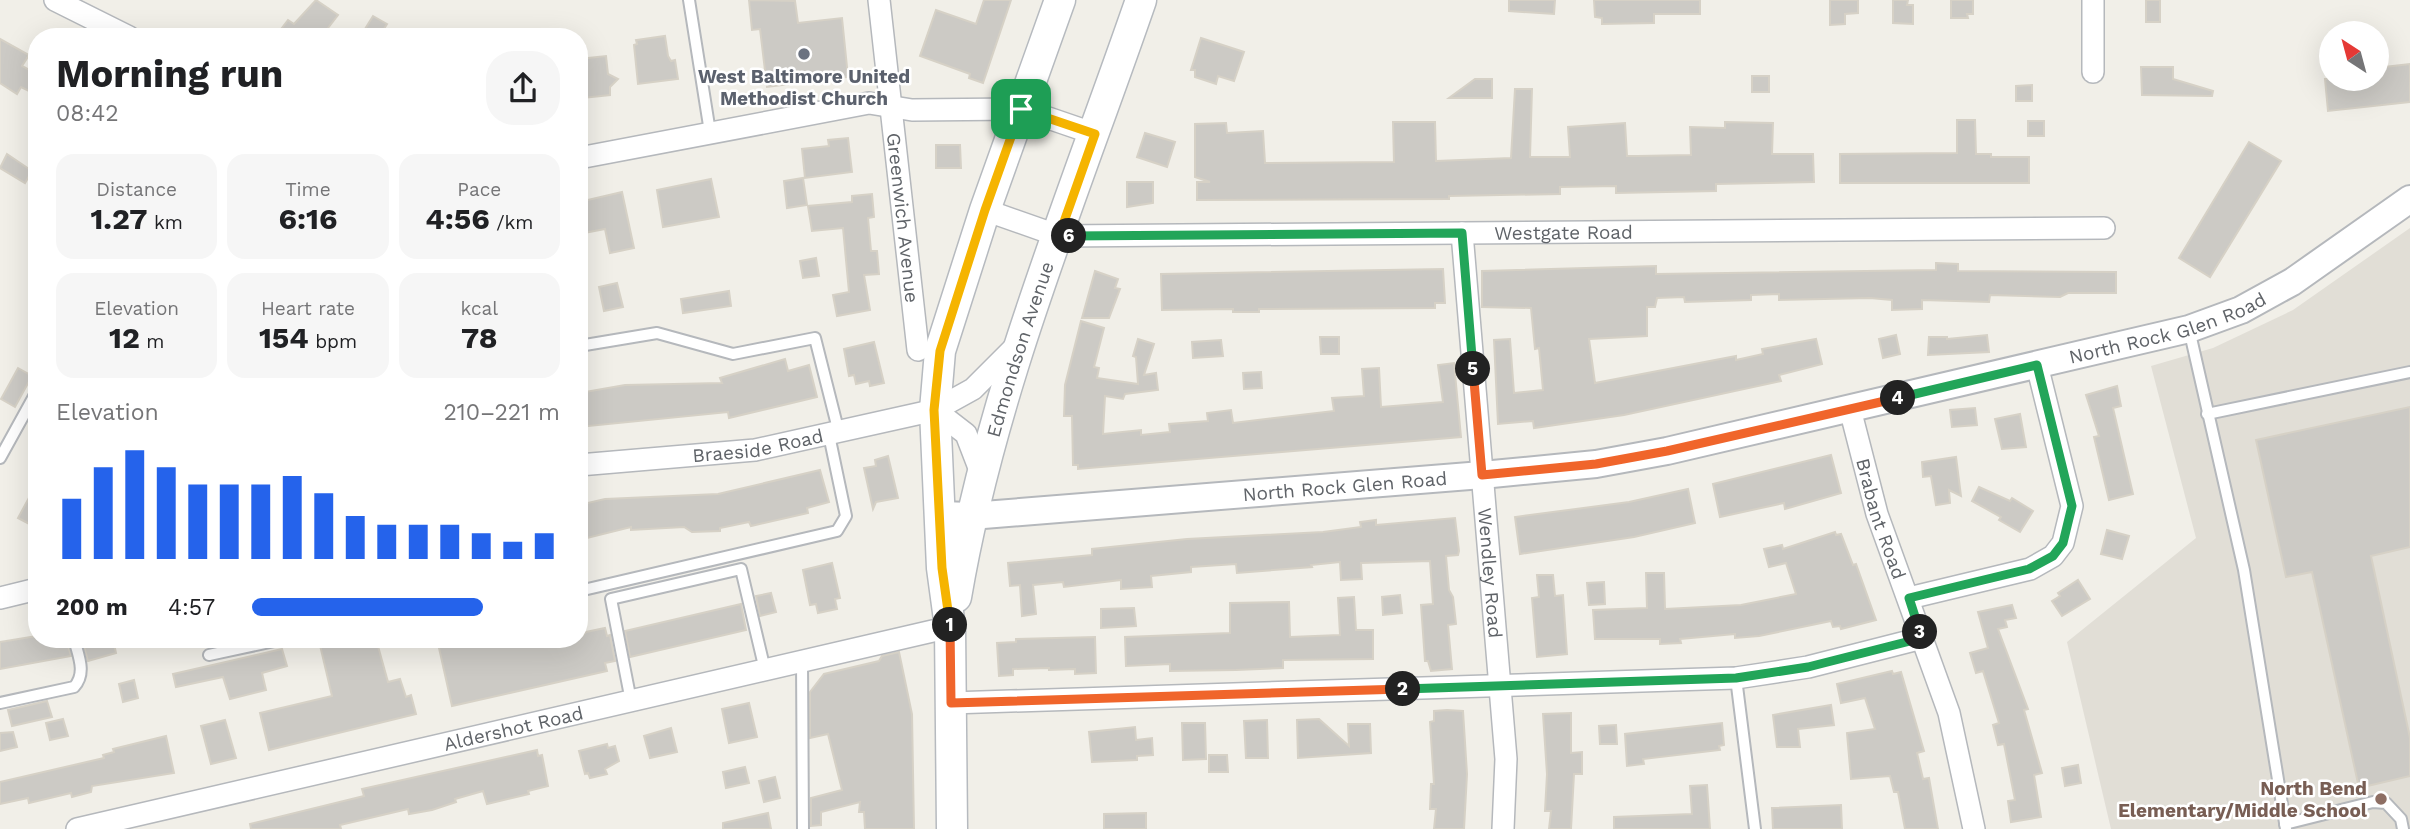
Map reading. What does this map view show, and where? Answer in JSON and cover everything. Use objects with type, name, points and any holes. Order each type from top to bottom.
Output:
[{"type":"main road","name":"Edmondson Avenue","points":[[952,829],[950,627],[942,568],[934,410],[940,351],[985,210],[1060,0]]},
{"type":"main road","name":"Edmondson Avenue","points":[[950,627],[981,473],[1019,343],[1141,0]]},
{"type":"street","points":[[55,0],[111,28]]},
{"type":"street","name":"Greenwich Avenue","points":[[879,0],[918,350]]},
{"type":"street","points":[[2093,0],[2094,72]]},
{"type":"street","points":[[588,156],[869,103],[912,110],[1021,109],[1095,134]]},
{"type":"street","name":"North Rock Glen Road","points":[[940,515],[971,516],[1482,475],[1596,464],[1667,451],[2189,329],[2241,310],[2292,282],[2410,199]]},
{"type":"street","name":"Westgate Road","points":[[985,210],[1059,236],[2104,228]]},
{"type":"street","name":"Wendley Road","points":[[1462,233],[1506,759],[1503,829]]},
{"type":"street","name":"Braeside Road","points":[[588,464],[755,450],[934,410],[973,389],[1019,343]]},
{"type":"street","points":[[1909,598],[2029,569],[2053,556],[2063,543],[2072,506],[2037,365]]},
{"type":"street","name":"Brabant Road","points":[[1850,409],[1877,514],[1949,713],[1974,829]]},
{"type":"street","points":[[934,410],[965,434],[981,473]]},
{"type":"street","points":[[0,598],[28,591]]},
{"type":"street","name":"Aldershot Road","points":[[77,829],[950,627]]},
{"type":"street","points":[[951,703],[1736,678],[1808,667],[1922,638]]},
{"type":"lane","points":[[689,0],[710,132]]},
{"type":"lane","points":[[2189,329],[2244,570],[2286,826],[2373,802],[2386,803],[2401,819],[2403,829]]},
{"type":"lane","points":[[588,344],[657,333],[733,354],[815,338],[834,434],[846,516],[837,531],[588,589]]},
{"type":"lane","points":[[2207,414],[2410,372]]},
{"type":"lane","points":[[0,458],[28,407]]},
{"type":"lane","points":[[631,701],[611,599],[741,569],[765,670]]},
{"type":"lane","points":[[0,703],[74,687],[80,680],[82,671],[76,648]]},
{"type":"lane","points":[[209,656],[244,648]]},
{"type":"lane","points":[[802,662],[803,829]]},
{"type":"lane","points":[[1736,678],[1755,829]]},
{"type":"shaded area","points":[[2410,228],[2410,829],[2111,829],[2067,642],[2196,538],[2151,366],[2213,348],[2293,310]]},
{"type":"building","points":[[316,0],[338,15],[328,28],[282,28],[288,20],[294,24]]},
{"type":"building","name":"West Baltimore United Methodist Church","points":[[749,0],[795,1],[798,23],[842,18],[848,77],[767,87],[760,29],[752,30]]},
{"type":"building","points":[[984,0],[1011,0],[983,83],[969,78],[970,74],[920,56],[936,10],[976,24]]},
{"type":"building","points":[[1509,0],[1555,0],[1554,14],[1509,11]]},
{"type":"building","points":[[1594,0],[1700,0],[1700,14],[1654,14],[1654,23],[1602,24],[1602,18],[1595,17]]},
{"type":"building","points":[[1830,0],[1858,0],[1858,13],[1845,14],[1845,24],[1830,25]]},
{"type":"building","points":[[1893,0],[1908,0],[1907,5],[1913,5],[1913,24],[1893,23]]},
{"type":"building","points":[[1951,0],[1973,0],[1973,14],[1967,14],[1968,18],[1951,18]]},
{"type":"building","points":[[2146,0],[2160,0],[2160,22],[2146,22]]},
{"type":"building","points":[[373,16],[387,24],[385,28],[366,28]]},
{"type":"building","points":[[665,36],[668,56],[671,61],[675,60],[678,79],[638,84],[634,45],[637,44],[636,40]]},
{"type":"building","points":[[1201,38],[1244,52],[1234,81],[1218,76],[1216,84],[1195,77],[1195,70],[1191,70]]},
{"type":"building","points":[[0,39],[28,54],[22,66],[28,69],[28,90],[21,87],[17,94],[0,83]]},
{"type":"building","points":[[606,56],[608,74],[618,79],[610,87],[610,95],[588,97],[588,58]]},
{"type":"building","points":[[2410,64],[2410,102],[2328,111],[2326,91],[2389,91],[2389,66]]},
{"type":"building","points":[[2141,67],[2173,67],[2173,79],[2213,91],[2212,96],[2142,95]]},
{"type":"building","points":[[1752,76],[1769,76],[1769,92],[1752,92]]},
{"type":"building","points":[[1475,79],[1492,79],[1492,98],[1449,98]]},
{"type":"building","points":[[2032,85],[2032,101],[2016,101],[2016,86]]},
{"type":"building","points":[[1515,89],[1532,89],[1530,157],[1570,157],[1568,127],[1625,123],[1627,156],[1691,155],[1690,127],[1725,128],[1725,122],[1773,123],[1772,154],[1813,154],[1814,182],[1716,184],[1716,191],[1616,193],[1616,186],[1560,187],[1560,194],[1449,196],[1449,199],[1197,200],[1197,182],[1210,182],[1195,177],[1195,124],[1226,123],[1227,133],[1263,131],[1265,163],[1394,162],[1393,122],[1435,122],[1436,161],[1511,158]]},
{"type":"building","points":[[1957,120],[1975,120],[1976,154],[1991,154],[1991,157],[2029,157],[2029,183],[1840,183],[1840,154],[1957,153]]},
{"type":"building","points":[[2028,121],[2044,121],[2044,136],[2028,136]]},
{"type":"building","points":[[1145,133],[1175,142],[1167,167],[1137,157]]},
{"type":"building","points":[[848,138],[852,172],[805,178],[802,149],[829,146],[828,140]]},
{"type":"building","points":[[2249,142],[2281,161],[2210,277],[2179,258]]},
{"type":"building","points":[[936,145],[960,145],[961,168],[936,168]]},
{"type":"building","points":[[7,154],[28,168],[28,178],[25,183],[0,168]]},
{"type":"building","points":[[803,178],[807,205],[787,208],[784,181]]},
{"type":"building","points":[[711,179],[719,217],[663,227],[657,190]]},
{"type":"building","points":[[1127,182],[1153,182],[1153,203],[1127,207]]},
{"type":"building","points":[[622,192],[634,248],[610,253],[605,229],[588,232],[588,200]]},
{"type":"building","points":[[872,194],[874,217],[868,218],[871,251],[877,251],[879,274],[864,275],[870,310],[837,316],[833,295],[849,292],[843,228],[812,231],[808,206],[852,202],[852,196]]},
{"type":"building","points":[[816,258],[819,276],[803,278],[800,261]]},
{"type":"building","points":[[1936,263],[1958,264],[1958,271],[2116,272],[2116,293],[2068,293],[2060,297],[1990,295],[1989,302],[1922,300],[1922,309],[1892,310],[1892,300],[1870,298],[1779,300],[1779,294],[1751,295],[1751,300],[1685,302],[1684,297],[1657,298],[1655,307],[1647,307],[1647,336],[1589,339],[1595,383],[1736,356],[1736,360],[1763,354],[1762,349],[1816,339],[1822,364],[1779,375],[1781,381],[1624,415],[1534,428],[1533,421],[1498,424],[1494,340],[1510,339],[1514,393],[1543,390],[1539,348],[1535,349],[1531,308],[1482,307],[1482,271],[1656,266],[1656,274],[1936,270]]},
{"type":"building","points":[[1443,269],[1445,303],[1435,303],[1435,308],[1259,309],[1259,312],[1233,312],[1233,309],[1162,310],[1161,274]]},
{"type":"building","points":[[1095,271],[1118,279],[1115,288],[1120,289],[1109,318],[1082,318]]},
{"type":"building","points":[[617,283],[623,307],[604,311],[599,287]]},
{"type":"building","points":[[729,291],[731,306],[683,313],[681,299]]},
{"type":"building","points":[[1081,321],[1104,328],[1094,367],[1099,368],[1097,378],[1138,384],[1136,357],[1133,356],[1138,339],[1154,344],[1144,375],[1156,373],[1158,390],[1125,394],[1123,399],[1105,396],[1103,434],[1141,430],[1141,435],[1170,432],[1169,424],[1208,421],[1207,413],[1231,410],[1233,423],[1334,411],[1332,398],[1364,396],[1362,369],[1379,368],[1381,407],[1443,402],[1438,365],[1454,363],[1461,437],[1078,469],[1078,465],[1073,465],[1072,416],[1064,416],[1065,385]]},
{"type":"building","points":[[1896,335],[1900,354],[1883,358],[1879,339]]},
{"type":"building","points":[[1987,335],[1989,352],[1928,355],[1929,337],[1947,339]]},
{"type":"building","points":[[1320,337],[1339,337],[1339,354],[1321,354]]},
{"type":"building","points":[[1221,340],[1223,356],[1193,358],[1192,342]]},
{"type":"building","points":[[874,342],[884,383],[870,386],[869,381],[856,384],[854,375],[849,376],[844,349]]},
{"type":"building","points":[[785,359],[788,371],[809,365],[817,397],[729,418],[728,412],[588,426],[588,391],[625,385],[722,383],[720,378]]},
{"type":"building","points":[[18,368],[28,374],[28,383],[15,407],[1,399]]},
{"type":"building","points":[[1261,372],[1262,388],[1244,389],[1243,373]]},
{"type":"building","points":[[2117,386],[2121,406],[2113,408],[2133,494],[2109,500],[2094,437],[2099,436],[2086,395]]},
{"type":"building","points":[[2410,407],[2410,547],[2371,556],[2410,738],[2410,776],[2359,788],[2312,572],[2286,577],[2256,440]]},
{"type":"building","points":[[1975,408],[1977,425],[1952,427],[1950,410]]},
{"type":"building","points":[[2020,414],[2026,447],[2002,449],[1995,419]]},
{"type":"building","points":[[1831,455],[1841,493],[1785,509],[1784,503],[1720,517],[1713,484]]},
{"type":"building","points":[[888,456],[898,498],[876,502],[873,509],[864,468],[876,466],[875,460]]},
{"type":"building","points":[[1956,457],[1961,496],[1949,490],[1950,503],[1936,505],[1931,476],[1923,477],[1922,462]]},
{"type":"building","points":[[820,470],[829,502],[807,508],[808,513],[751,526],[749,522],[720,528],[720,531],[692,532],[684,527],[631,530],[631,527],[588,538],[588,503],[605,499],[718,494]]},
{"type":"building","points":[[1979,487],[2010,501],[2012,498],[2033,511],[2020,532],[1999,520],[2001,517],[1972,501]]},
{"type":"building","points":[[1688,489],[1695,523],[1634,537],[1520,554],[1515,517],[1629,502]]},
{"type":"building","points":[[28,500],[28,523],[18,518]]},
{"type":"building","points":[[1455,518],[1459,551],[1458,555],[1446,556],[1456,624],[1448,625],[1452,669],[1431,671],[1428,661],[1425,661],[1421,605],[1433,604],[1430,561],[1361,563],[1362,579],[1341,580],[1340,562],[1237,573],[1236,564],[1191,567],[1191,572],[1151,576],[1152,587],[1121,589],[1121,580],[1064,587],[1063,582],[1033,585],[1036,614],[1022,616],[1020,585],[1010,586],[1008,563],[1092,555],[1092,549],[1187,539],[1323,532],[1361,527],[1360,522],[1376,520],[1376,525]]},
{"type":"building","points":[[2107,530],[2129,536],[2122,559],[2101,554]]},
{"type":"building","points":[[1835,532],[1836,535],[1841,534],[1853,565],[1856,564],[1876,620],[1841,629],[1840,626],[1833,627],[1831,621],[1759,636],[1735,638],[1735,634],[1680,639],[1681,643],[1660,644],[1660,639],[1595,639],[1593,610],[1647,608],[1646,573],[1664,573],[1665,609],[1741,605],[1796,594],[1786,563],[1769,567],[1764,549],[1782,545],[1783,549]]},
{"type":"building","points":[[832,563],[840,598],[835,599],[837,609],[818,613],[816,604],[810,605],[803,570]]},
{"type":"building","points":[[1537,575],[1553,575],[1555,596],[1563,595],[1567,654],[1537,657],[1532,598],[1539,597]]},
{"type":"building","points":[[2078,580],[2090,599],[2062,616],[2052,601],[2060,596],[2058,593]]},
{"type":"building","points":[[1604,582],[1605,604],[1589,605],[1587,583]]},
{"type":"building","points":[[771,593],[776,612],[760,616],[756,596]]},
{"type":"building","points":[[1400,595],[1402,613],[1383,615],[1382,597]]},
{"type":"building","points":[[1354,597],[1356,630],[1373,630],[1373,659],[1283,660],[1283,668],[1236,670],[1170,671],[1170,664],[1126,666],[1125,637],[1230,633],[1230,603],[1289,602],[1290,637],[1340,635],[1338,598]]},
{"type":"building","points":[[741,604],[746,630],[630,657],[625,631]]},
{"type":"building","points":[[2012,605],[2016,618],[2005,620],[2007,627],[1998,629],[2028,709],[2024,710],[2042,773],[2034,775],[2041,817],[2011,822],[2008,801],[2015,800],[2004,744],[1998,745],[1993,725],[1999,723],[1983,671],[1976,673],[1970,653],[1988,648],[1978,612]]},
{"type":"building","points":[[1134,608],[1136,626],[1101,628],[1101,609]]},
{"type":"building","points":[[605,628],[607,636],[610,635],[615,661],[605,663],[607,671],[452,706],[439,648],[588,648],[588,632]]},
{"type":"building","points":[[28,637],[28,648],[69,648],[71,656],[0,669],[0,642]]},
{"type":"building","points":[[1095,637],[1096,673],[1075,674],[1075,669],[1013,669],[1013,675],[999,676],[997,643],[1016,642],[1016,639]]},
{"type":"building","points":[[84,648],[115,648],[116,653],[88,661]]},
{"type":"building","points":[[321,648],[379,648],[388,682],[400,679],[406,697],[411,695],[416,714],[269,750],[260,713],[332,696]]},
{"type":"building","points":[[282,649],[287,666],[262,673],[266,690],[230,699],[223,677],[176,687],[173,674]]},
{"type":"building","points":[[899,652],[912,714],[914,829],[865,829],[864,812],[859,812],[860,802],[821,812],[821,825],[811,826],[811,798],[842,790],[828,734],[810,738],[810,692],[824,674],[879,661],[882,656]]},
{"type":"building","points":[[1892,671],[1893,674],[1901,672],[1924,751],[1917,753],[1923,779],[1929,778],[1938,829],[1905,829],[1898,792],[1894,792],[1890,776],[1851,779],[1847,733],[1875,729],[1865,698],[1841,703],[1837,684]]},
{"type":"building","points":[[134,680],[138,698],[123,702],[119,684]]},
{"type":"building","points":[[47,701],[52,717],[12,726],[8,710]]},
{"type":"building","points":[[749,703],[757,737],[729,743],[722,709]]},
{"type":"building","points":[[1831,705],[1834,725],[1798,729],[1800,747],[1777,747],[1773,715]]},
{"type":"building","points":[[1434,711],[1463,711],[1467,774],[1464,829],[1434,829],[1436,809],[1430,809],[1431,784],[1434,784],[1430,722],[1434,721]]},
{"type":"building","points":[[1571,713],[1571,753],[1582,752],[1582,774],[1574,774],[1571,829],[1549,829],[1551,811],[1545,811],[1547,774],[1543,714]]},
{"type":"building","points":[[63,719],[68,736],[50,740],[46,723]]},
{"type":"building","points":[[1319,719],[1349,746],[1348,724],[1370,724],[1371,753],[1298,758],[1297,720]]},
{"type":"building","points":[[225,720],[236,758],[211,764],[201,726]]},
{"type":"building","points":[[1267,720],[1268,758],[1246,758],[1244,721]]},
{"type":"building","points":[[1182,723],[1205,723],[1206,759],[1183,760]]},
{"type":"building","points":[[1722,723],[1724,745],[1719,746],[1720,750],[1643,759],[1644,764],[1627,766],[1625,734]]},
{"type":"building","points":[[1616,725],[1617,744],[1600,744],[1599,726]]},
{"type":"building","points":[[1135,727],[1136,740],[1152,738],[1153,755],[1137,756],[1137,760],[1092,762],[1089,732]]},
{"type":"building","points":[[671,728],[677,752],[650,758],[644,736]]},
{"type":"building","points":[[13,732],[17,747],[0,751],[0,733]]},
{"type":"building","points":[[166,736],[174,773],[92,786],[91,792],[72,797],[71,793],[29,803],[28,798],[0,804],[0,782],[104,758],[103,755],[114,752],[113,749]]},
{"type":"building","points":[[607,744],[608,748],[615,746],[619,761],[605,769],[607,774],[590,778],[588,773],[585,774],[579,751]]},
{"type":"building","points":[[537,750],[538,756],[542,755],[548,786],[528,791],[529,794],[487,804],[483,791],[455,799],[456,802],[432,810],[409,814],[408,809],[340,825],[341,829],[251,829],[250,824],[364,796],[362,789]]},
{"type":"building","points":[[1209,755],[1227,755],[1228,772],[1209,772]]},
{"type":"building","points":[[2078,765],[2081,783],[2065,786],[2062,768]]},
{"type":"building","points":[[745,767],[749,783],[726,788],[723,772]]},
{"type":"building","points":[[775,777],[780,798],[764,802],[759,781]]},
{"type":"building","points":[[1707,785],[1710,829],[1614,829],[1614,817],[1692,814],[1690,786]]},
{"type":"building","points":[[1841,805],[1842,829],[1773,829],[1772,808]]},
{"type":"building","points":[[768,813],[771,829],[723,829],[723,823]]},
{"type":"building","points":[[1146,813],[1146,829],[1104,829],[1104,814]]},
{"type":"place","name":"West Baltimore United Methodist Church","points":[[804,54]]},
{"type":"place","name":"North Bend Elementary/Middle School","points":[[2381,799]]},
{"type":"route","points":[[1021,109],[1095,134],[1059,236],[1462,233],[1482,475],[1596,464],[1667,451],[2037,365],[2072,506],[2070,525],[2063,543],[2053,556],[2029,569],[1909,598],[1922,638],[1808,667],[1736,678],[951,703],[950,627],[942,568],[934,410],[940,351],[1021,109]]}]
